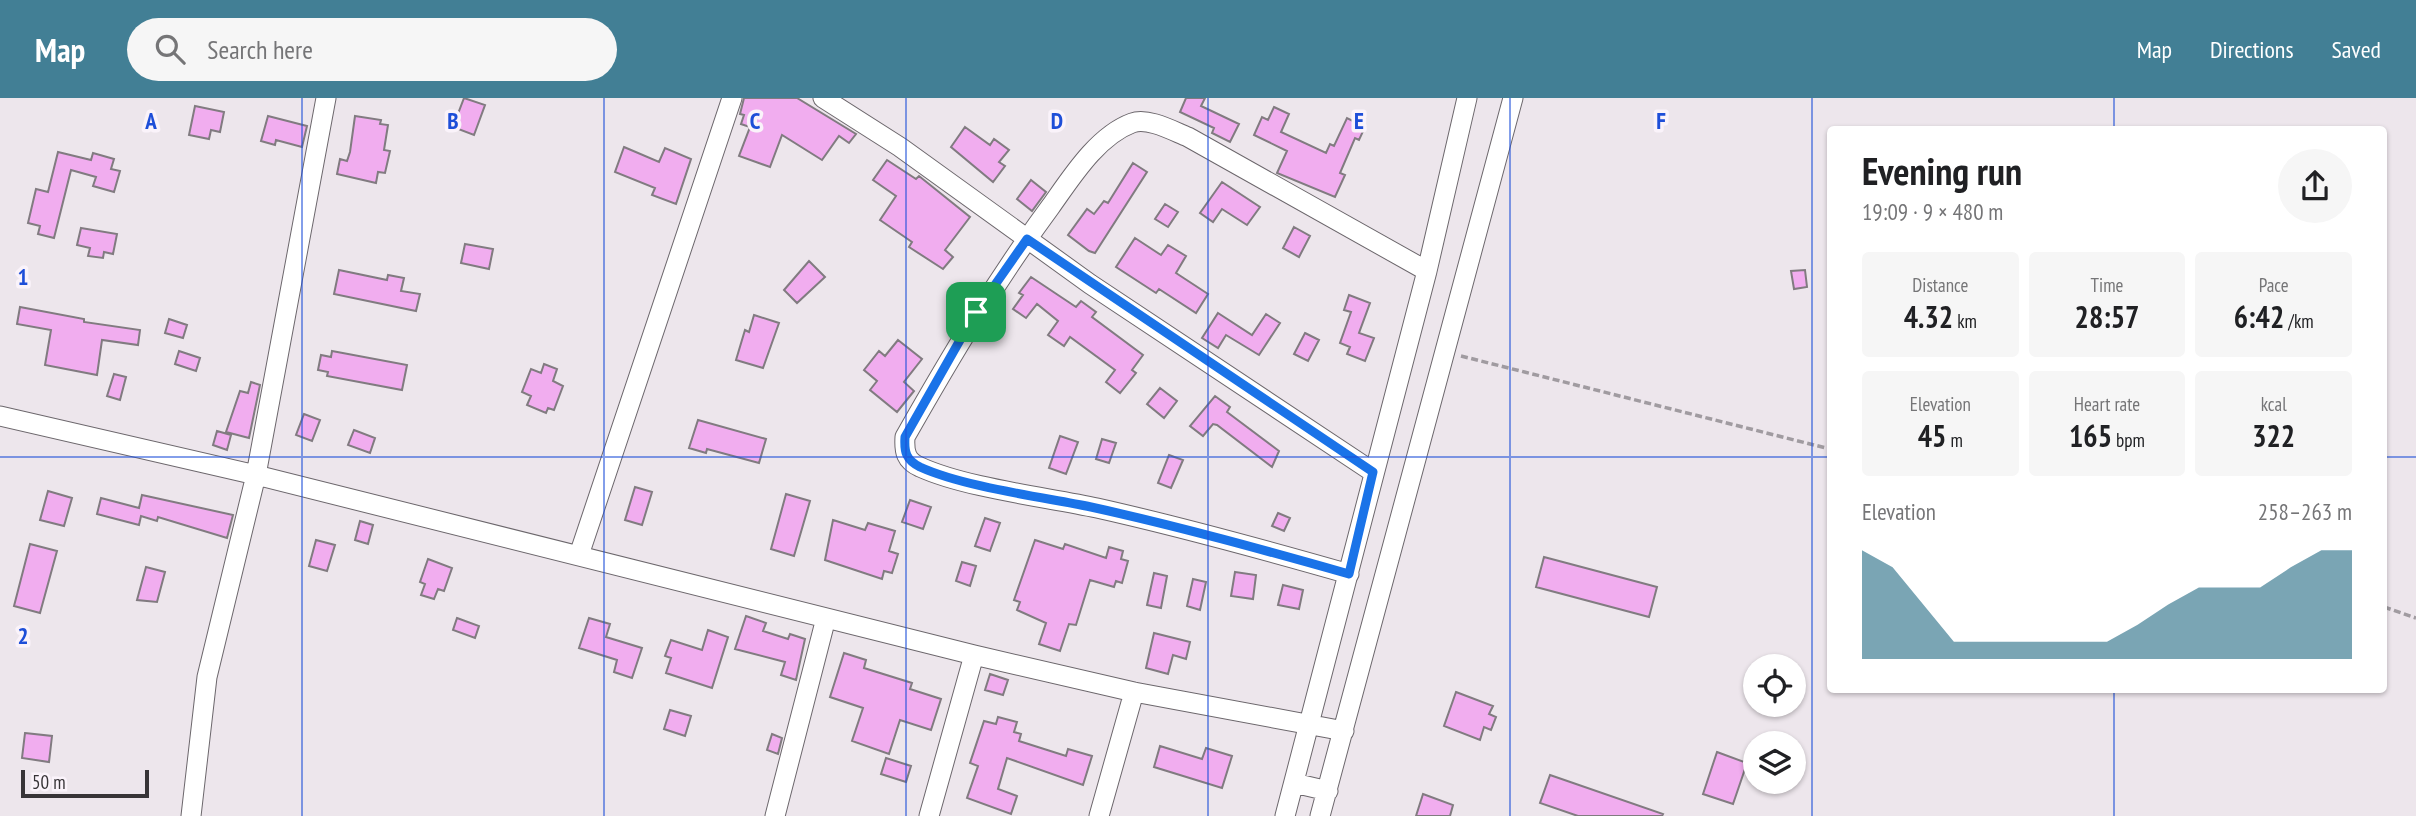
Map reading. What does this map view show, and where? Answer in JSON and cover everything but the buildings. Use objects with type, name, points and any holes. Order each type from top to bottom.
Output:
[{"type":"street","points":[[191,816],[207,677],[256,475],[326,98]]},
{"type":"street","points":[[579,555],[732,98]]},
{"type":"street","points":[[823,98],[900,147],[1027,239],[1373,472]]},
{"type":"street","points":[[1285,816],[1427,271],[1467,98]]},
{"type":"street","points":[[1321,816],[1513,98]]},
{"type":"street","points":[[1349,574],[1175,525],[961,480],[921,468],[909,460],[904,449],[905,437],[976,312],[1027,239],[1093,153],[1116,131],[1135,121],[1157,125],[1188,137],[1427,271]]},
{"type":"street","points":[[0,416],[256,475],[974,655],[1135,692],[1344,731]]},
{"type":"street","points":[[775,816],[826,618]]},
{"type":"street","points":[[929,816],[974,655]]},
{"type":"street","points":[[1099,816],[1135,692]]},
{"type":"street","points":[[1294,783],[1328,791]]},
{"type":"path","points":[[1445,352],[1827,448]]},
{"type":"path","points":[[2387,608],[2416,618]]},
{"type":"route","points":[[1027,239],[1090,284],[1373,472],[1349,574],[1175,525],[961,480],[921,468],[909,460],[904,449],[905,437],[976,312],[1027,239]]}]
